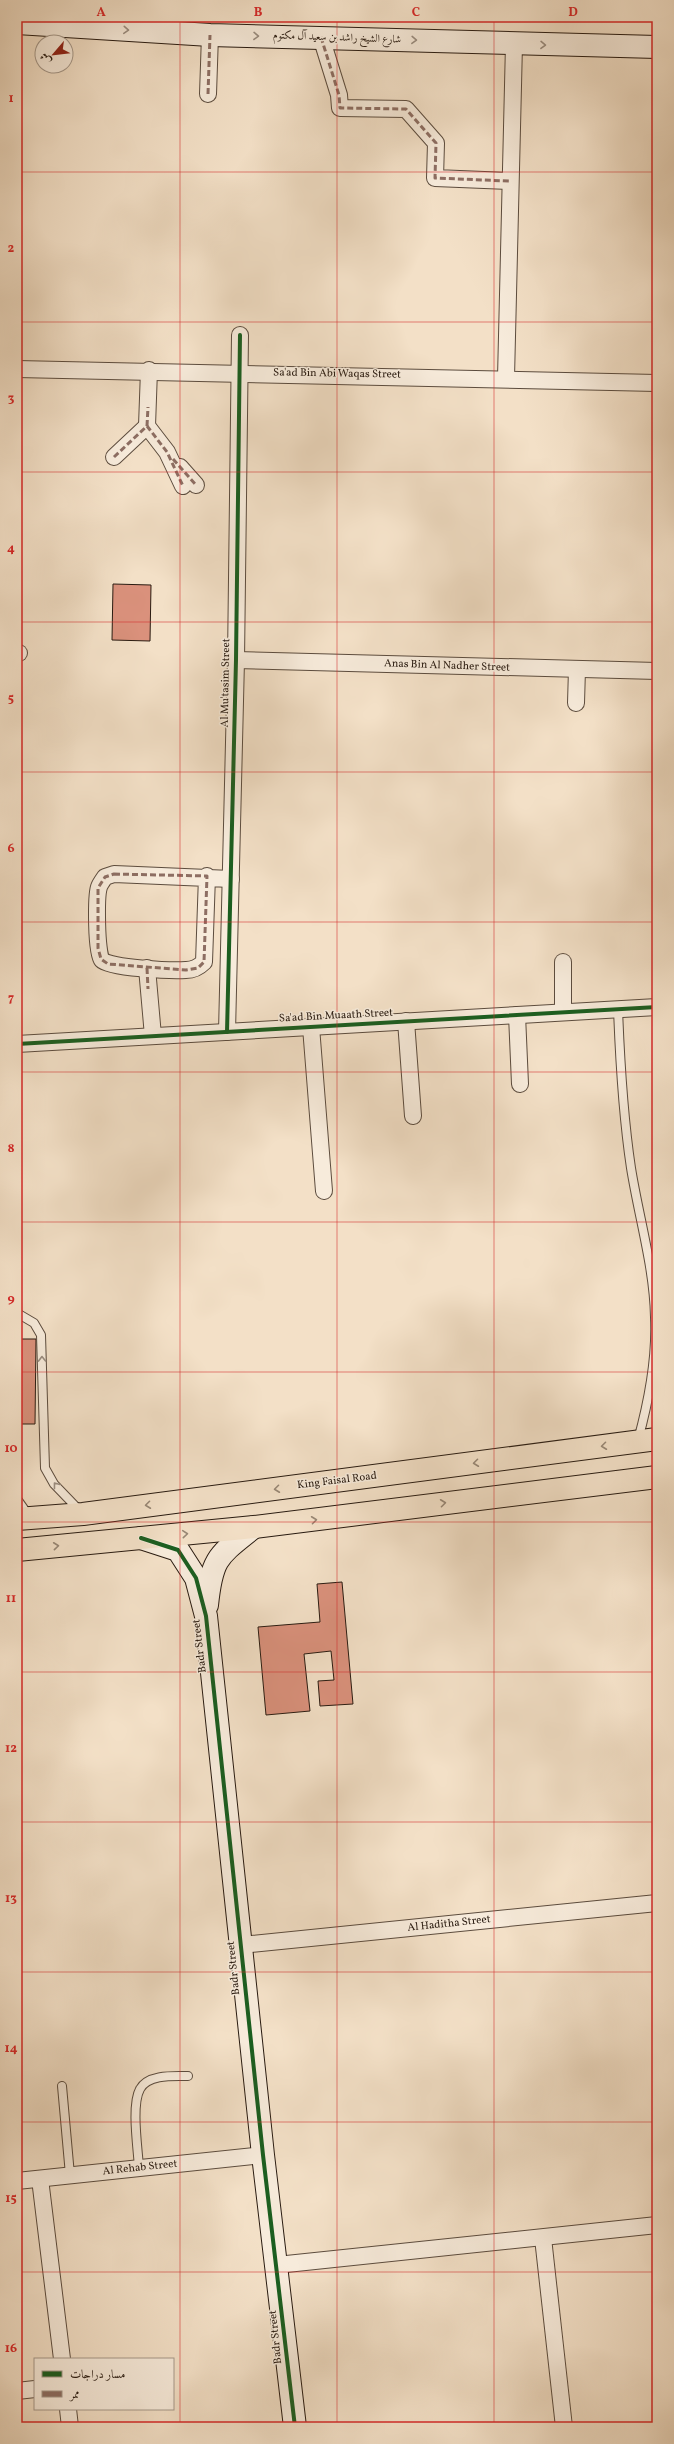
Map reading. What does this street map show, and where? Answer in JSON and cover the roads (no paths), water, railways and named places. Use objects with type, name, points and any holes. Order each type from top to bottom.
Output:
[{"type":"main road","name":"King Faisal Road","points":[[24,1519],[82,1514],[647,1441]]},
{"type":"main road","points":[[17,1550],[254,1527],[657,1476]]},
{"type":"street","points":[[22,23],[58,17]]},
{"type":"street","name":"شارع الشيخ راشد بن سعيد آل مكتوم","points":[[22,23],[210,35],[321,37],[514,44],[656,46]]},
{"type":"street","points":[[208,94],[210,35]]},
{"type":"street","points":[[321,37],[339,95],[340,108],[406,109],[436,143],[435,178],[509,181]]},
{"type":"street","points":[[506,378],[509,181],[514,44]]},
{"type":"street","name":"Al Mu'tasim Street","points":[[227,1032],[236,660],[240,335]]},
{"type":"street","name":"Sa'ad Bin Abi Waqas Street","points":[[17,369],[149,370],[657,383]]},
{"type":"street","points":[[149,370],[147,426],[190,486]]},
{"type":"street","points":[[114,457],[147,426]]},
{"type":"street","name":"Anas Bin Al Nadher Street","points":[[236,660],[657,671]]},
{"type":"street","points":[[576,703],[577,670]]},
{"type":"street","points":[[207,876],[204,962],[198,968],[186,970],[147,968],[108,964],[101,959],[98,948],[98,888],[105,877],[114,874],[207,876],[231,879]]},
{"type":"street","points":[[563,962],[563,1012]]},
{"type":"street","points":[[147,968],[154,1036]]},
{"type":"street","name":"Sa'ad Bin Muaath Street","points":[[17,1044],[657,1007]]},
{"type":"street","points":[[517,1015],[520,1084]]},
{"type":"street","points":[[406,1021],[413,1116]]},
{"type":"street","points":[[311,1027],[324,1191]]},
{"type":"street","name":"Badr Street","points":[[206,1616],[210,1576],[221,1554],[254,1527]]},
{"type":"street","name":"Badr Street","points":[[142,1538],[178,1550],[196,1578],[206,1616],[263,2155],[296,2427]]},
{"type":"street","name":"Al Haditha Street","points":[[241,1945],[657,1903]]},
{"type":"street","name":"Al Rehab Street","points":[[17,2181],[263,2155]]},
{"type":"street","points":[[40,2178],[62,2358]]},
{"type":"street","points":[[277,2265],[657,2225]]},
{"type":"street","points":[[543,2238],[564,2427]]},
{"type":"street","points":[[17,2391],[34,2389]]},
{"type":"street","points":[[68,2410],[70,2427]]},
{"type":"lane","points":[[618,1009],[625,1123],[651,1276],[656,1317],[647,1441]]},
{"type":"lane","points":[[17,1313],[34,1323],[41,1336],[45,1468],[54,1484],[82,1514]]},
{"type":"lane","points":[[17,1499],[24,1519]]},
{"type":"lane","points":[[139,2168],[136,2100],[140,2088],[155,2079],[188,2076]]},
{"type":"lane","points":[[62,2086],[70,2175]]}]
